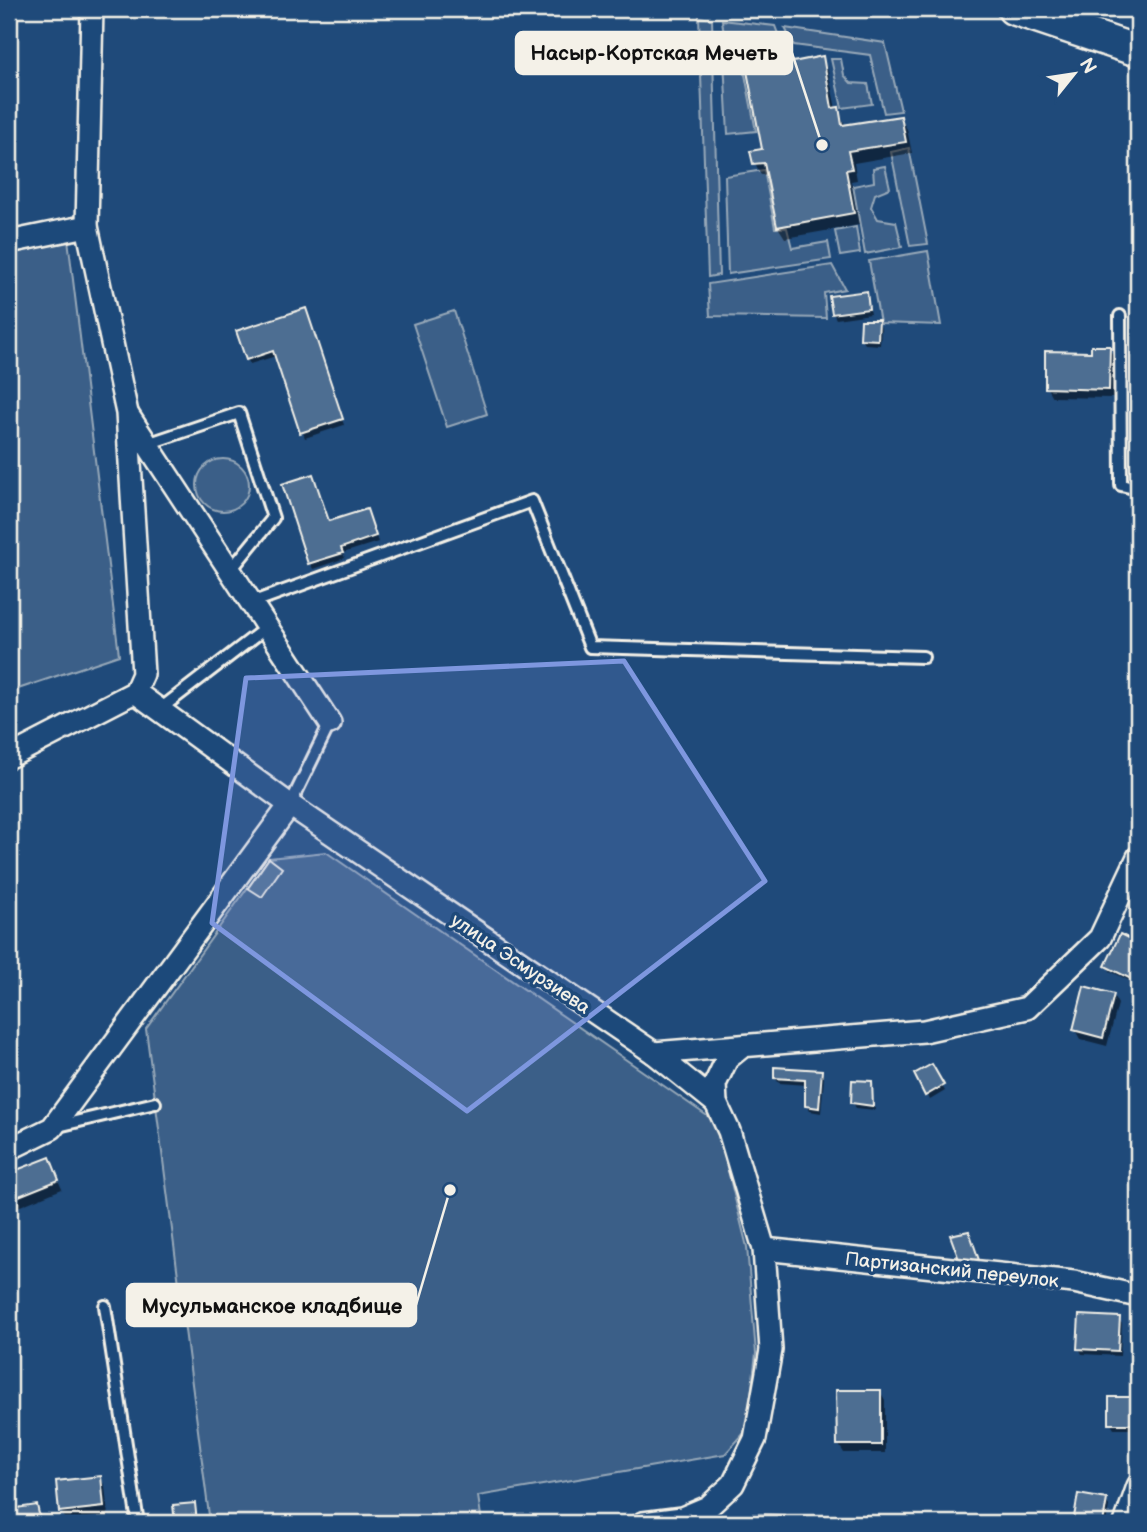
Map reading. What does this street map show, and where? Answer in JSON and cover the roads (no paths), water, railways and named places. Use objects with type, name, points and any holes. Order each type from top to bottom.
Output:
[{"type":"street","points":[[9,757],[135,692],[143,674],[127,413],[87,226],[92,9]]},
{"type":"street","points":[[1013,9],[1138,51]]},
{"type":"street","points":[[9,242],[87,226]]},
{"type":"street","points":[[127,413],[330,723]]},
{"type":"street","name":"улица Эсмурзиева","points":[[135,692],[290,805],[653,1053],[716,1103]]},
{"type":"street","points":[[9,1149],[52,1128],[290,805]]},
{"type":"street","points":[[653,1053],[924,1031],[1027,1007],[1100,938],[1138,857]]},
{"type":"street","points":[[643,1523],[682,1518],[708,1507],[733,1484],[755,1439],[771,1350],[764,1249],[729,1131],[716,1103],[715,1084],[720,1071],[743,1046]]},
{"type":"street","name":"Партизанский переулок","points":[[764,1249],[1074,1282],[1138,1296]]},
{"type":"street","points":[[1125,1523],[1138,1486]]},
{"type":"lane","points":[[1121,316],[1121,485],[1138,489]]},
{"type":"lane","points":[[147,443],[239,413],[273,518],[230,571]]},
{"type":"lane","points":[[251,603],[532,501],[590,647],[923,657]]},
{"type":"lane","points":[[159,710],[267,627]]},
{"type":"lane","points":[[290,805],[330,723]]},
{"type":"lane","points":[[52,1128],[155,1103]]},
{"type":"lane","points":[[105,1306],[138,1523]]},
{"type":"place","name":"Насыр-Кортская Мечеть","points":[[822,145]]},
{"type":"place","name":"Мусульманское кладбище","points":[[450,1190]]}]
